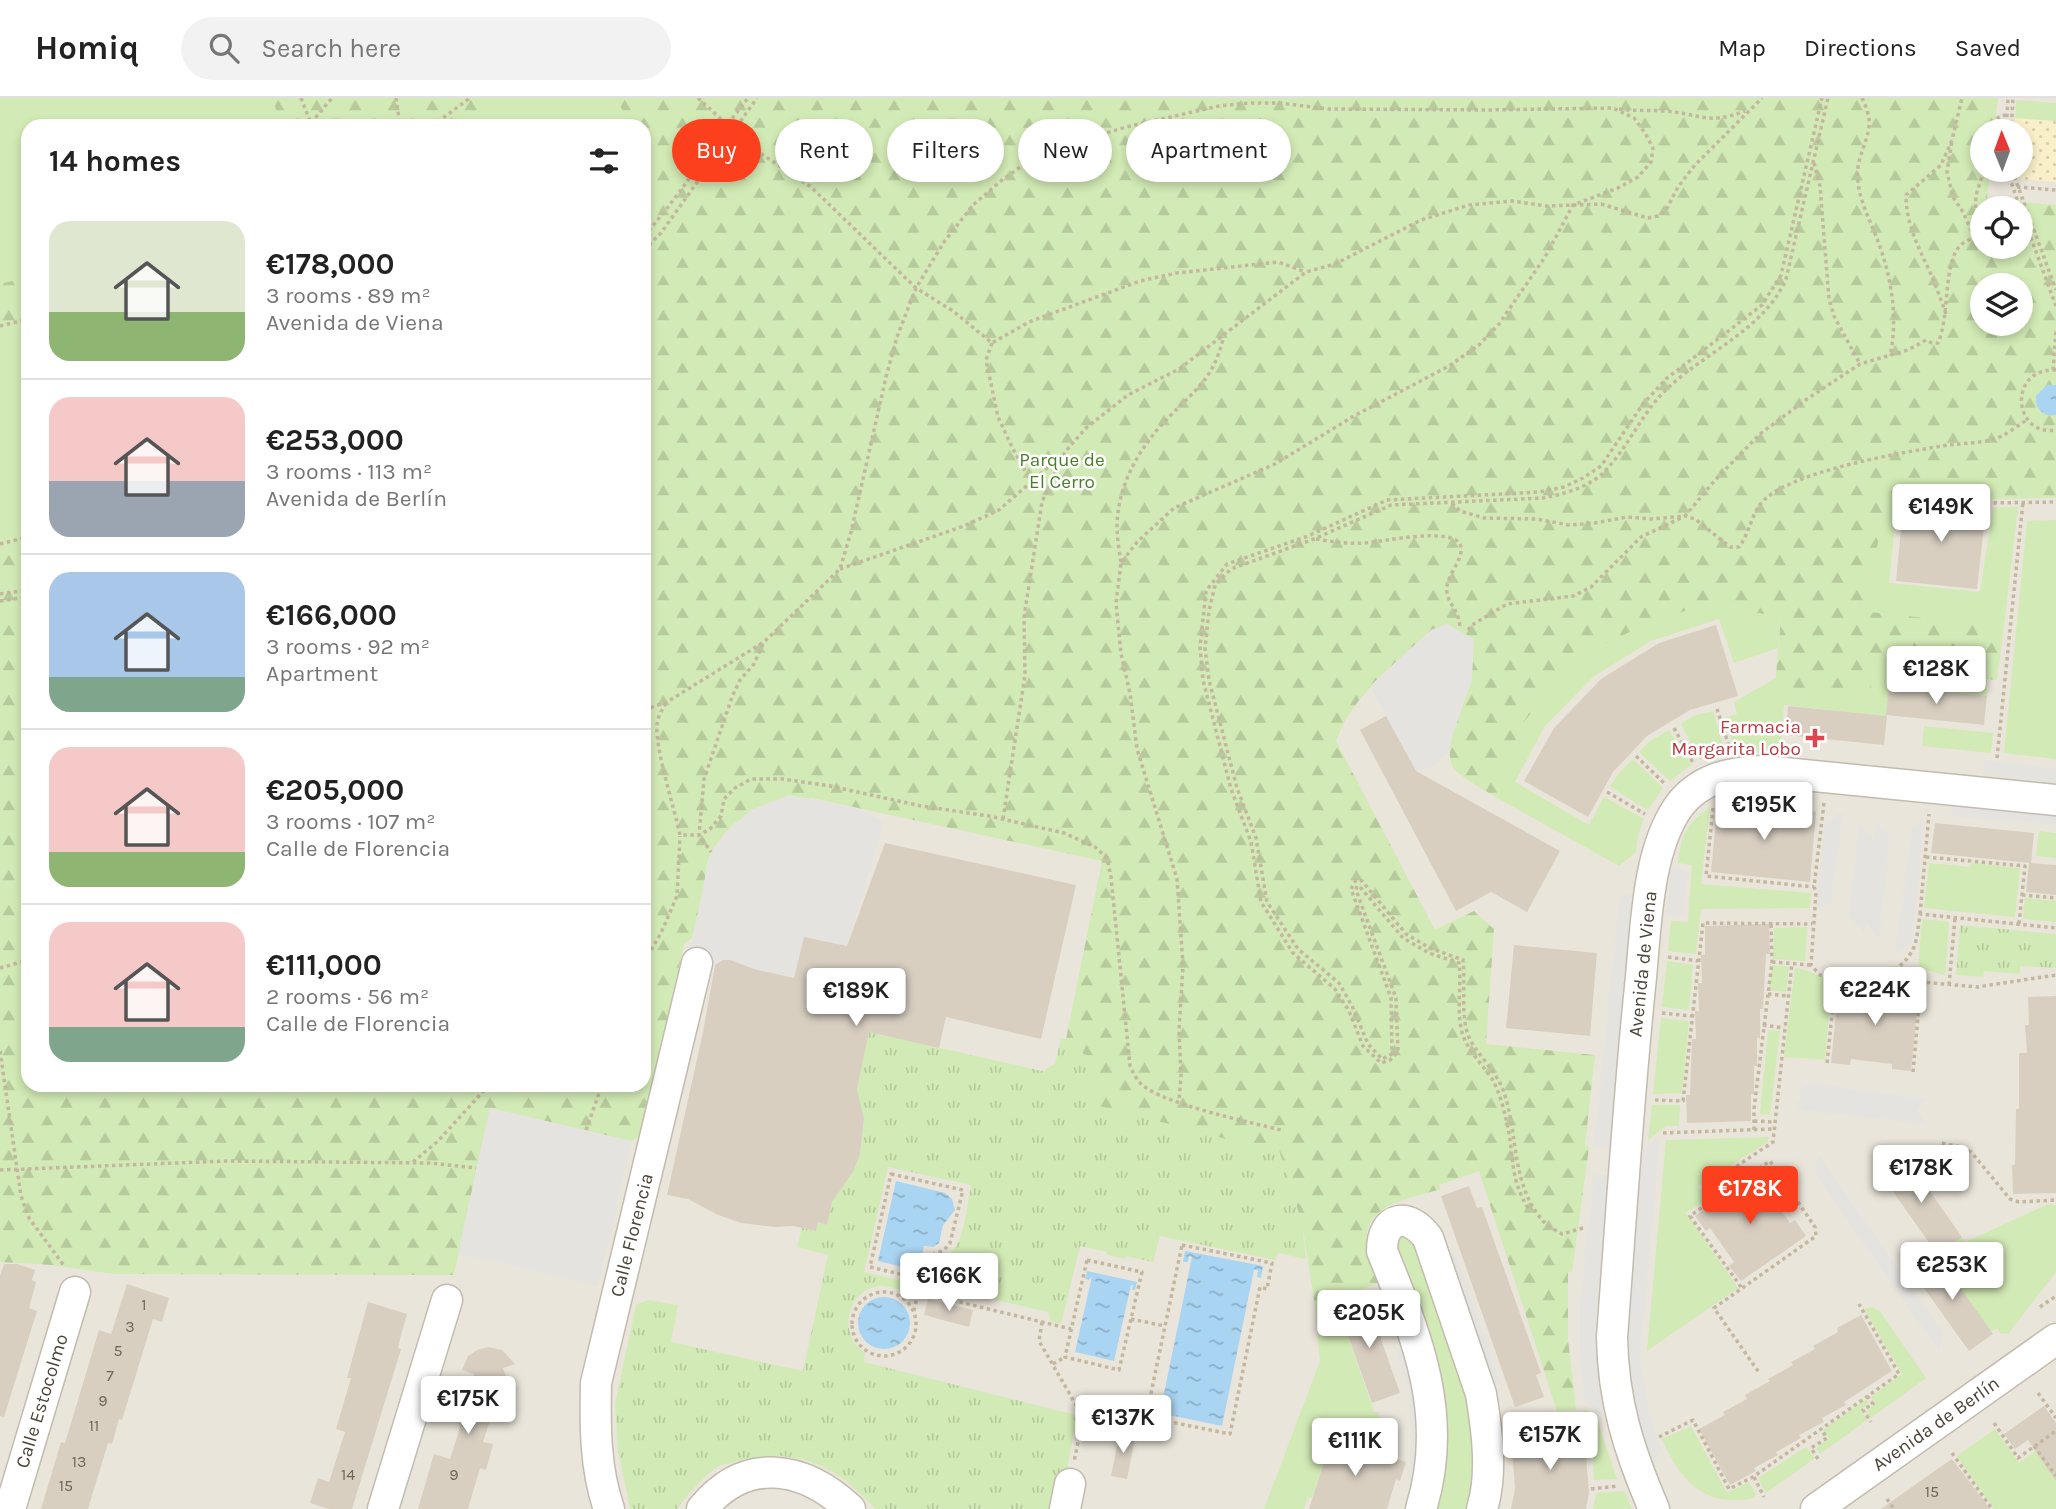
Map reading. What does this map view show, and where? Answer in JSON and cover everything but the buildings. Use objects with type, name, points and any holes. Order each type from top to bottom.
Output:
[{"type":"street","name":"Avenida de Viena","points":[[1654,1509],[1631,1455],[1620,1413],[1613,1373],[1612,1337],[1631,1077],[1648,914],[1655,864],[1666,831],[1679,807],[1697,788],[1713,779],[1731,774],[1764,771],[2056,800]]},
{"type":"street","name":"Calle Florencia","points":[[609,1509],[598,1460],[596,1383],[697,963]]},
{"type":"street","points":[[1421,1509],[1432,1460],[1433,1416],[1424,1369],[1382,1251],[1382,1238],[1388,1228],[1398,1220],[1420,1227],[1428,1238],[1482,1394],[1487,1462],[1482,1509]]},
{"type":"street","name":"Calle Estocolmo","points":[[10,1509],[70,1280]]},
{"type":"street","points":[[383,1509],[447,1300]]},
{"type":"street","name":"Avenida de Berlín","points":[[1816,1509],[2056,1339]]},
{"type":"street","points":[[702,1509],[723,1488],[740,1478],[759,1473],[779,1473],[799,1475],[818,1484],[850,1509]]},
{"type":"path","points":[[301,98],[310,119]]},
{"type":"path","points":[[316,119],[332,98]]},
{"type":"path","points":[[396,98],[399,119]]},
{"type":"path","points":[[442,119],[470,98]]},
{"type":"path","points":[[698,98],[719,119]]},
{"type":"path","points":[[732,119],[748,98]]},
{"type":"path","points":[[741,119],[757,98]]},
{"type":"path","points":[[651,708],[667,702],[764,642],[840,569],[964,526],[999,510],[1065,452],[1086,428],[1128,395],[1179,369],[1306,272],[1335,264],[1421,220],[1469,205],[1512,201],[1547,206],[1601,204],[1648,218],[1658,216],[1666,210],[1678,187],[1695,165],[1762,98]]},
{"type":"path","points":[[1528,1208],[1513,1176],[1507,1122],[1493,1080],[1463,1038],[1460,1016],[1460,963],[1429,953],[1403,938],[1360,887],[1357,887],[1396,998],[1398,1052],[1390,1060],[1381,1063],[1363,1046],[1349,1011],[1335,989],[1293,954],[1261,902],[1251,842],[1231,789],[1203,680],[1200,647],[1206,591],[1227,564],[1308,536],[1387,500],[1539,492],[1564,487],[1601,466],[1643,404],[1666,379],[1762,305],[1774,289],[1781,275],[1822,98]]},
{"type":"path","points":[[1583,1228],[1562,1234],[1544,1223],[1522,1185],[1512,1120],[1503,1090],[1489,1064],[1469,1037],[1465,1017],[1463,960],[1430,948],[1406,934],[1362,881],[1356,880],[1353,883],[1351,889],[1391,998],[1391,1054],[1382,1059],[1368,1044],[1339,983],[1298,949],[1267,902],[1256,838],[1237,788],[1209,680],[1206,648],[1209,611],[1215,584],[1231,569],[1314,539],[1391,505],[1543,498],[1566,494],[1605,472],[1650,407],[1670,386],[1765,311],[1780,293],[1786,279],[1828,98]]},
{"type":"path","points":[[1862,98],[1869,120],[1868,132],[1856,167],[1858,185],[1880,246],[1894,307],[1894,336],[1890,356]]},
{"type":"path","points":[[1962,98],[1947,172],[1953,197],[1970,228]]},
{"type":"path","points":[[2009,119],[2010,98]]},
{"type":"path","points":[[840,569],[886,377],[897,337],[916,288],[965,214],[1002,180],[1033,158],[1062,146],[1126,127],[1219,106],[1250,103],[1280,103],[1328,109],[1613,108],[1663,111],[1713,120],[1748,110]]},
{"type":"path","points":[[1121,563],[1137,542],[1174,508],[1275,464],[1354,416],[1448,366],[1479,345],[1499,324],[1545,257],[1573,205],[1618,188],[1638,177],[1651,162],[1653,148],[1645,132],[1634,118],[1613,108]]},
{"type":"path","points":[[1996,119],[2009,114]]},
{"type":"path","points":[[1947,316],[1912,233],[1906,215],[1906,195],[1941,165],[1952,140]]},
{"type":"path","points":[[761,154],[811,187],[916,288],[953,311],[992,343]]},
{"type":"path","points":[[1813,161],[1820,186],[1829,299],[1834,316],[1860,364]]},
{"type":"path","points":[[651,227],[688,182]]},
{"type":"path","points":[[651,243],[662,233],[697,182]]},
{"type":"path","points":[[2015,182],[2056,290]]},
{"type":"path","points":[[2017,187],[2056,190]]},
{"type":"path","points":[[1468,630],[1507,604],[1573,596],[1591,587],[1641,537],[1685,516],[1760,434],[1860,364],[1908,350],[1926,340],[1938,343],[1947,316],[1950,266],[1959,246],[1970,239]]},
{"type":"path","points":[[2033,243],[2056,306]]},
{"type":"path","points":[[1032,482],[998,416],[986,360],[992,343],[1029,322],[1140,281],[1177,273],[1278,262],[1306,272]]},
{"type":"path","points":[[0,326],[21,321]]},
{"type":"path","points":[[2056,331],[2054,370],[2045,370],[2031,377],[2024,385],[2021,398],[2022,410],[2027,420],[2039,429],[2056,430]]},
{"type":"path","points":[[1179,1101],[1183,965],[1177,879],[1137,749],[1130,693],[1121,654],[1116,603],[1121,563],[1117,525],[1123,488],[1139,454],[1168,418],[1203,385],[1217,362],[1223,337]]},
{"type":"path","points":[[1452,503],[1460,511],[1484,518],[1536,519],[1569,524],[1595,523],[1627,517],[1651,519],[1685,516],[1695,519],[1730,547],[1739,547],[1763,501],[1781,489],[1815,475],[1878,458],[1996,438],[2027,420]]},
{"type":"path","points":[[1003,819],[1024,675],[1024,617],[1042,502],[1065,452]]},
{"type":"path","points":[[1931,496],[1985,503],[2056,502]]},
{"type":"path","points":[[1997,758],[2023,502]]},
{"type":"path","points":[[1314,539],[1346,543],[1432,536],[1455,538],[1460,543],[1461,551],[1447,587],[1447,595],[1459,615],[1460,626]]},
{"type":"path","points":[[0,544],[21,539]]},
{"type":"path","points":[[0,594],[21,591]]},
{"type":"path","points":[[0,601],[21,598]]},
{"type":"path","points":[[711,852],[699,835],[704,779],[732,697],[740,680],[754,664],[764,642]]},
{"type":"path","points":[[651,951],[662,933],[677,896],[680,835],[658,743],[657,724],[659,714],[667,702]]},
{"type":"path","points":[[1717,709],[1732,755]]},
{"type":"path","points":[[1674,728],[1696,767]]},
{"type":"path","points":[[1636,756],[1669,788]]},
{"type":"path","points":[[680,835],[699,835],[710,829],[721,816],[724,799],[751,779],[782,779],[1003,819],[1064,833],[1095,847],[1107,858],[1111,877],[1130,1066],[1139,1083],[1149,1090],[1179,1101],[1281,1130]]},
{"type":"path","points":[[1607,792],[1650,817]]},
{"type":"path","points":[[1811,965],[1816,892],[1814,887],[1825,793]]},
{"type":"path","points":[[1714,797],[1706,876],[1814,887]]},
{"type":"path","points":[[1876,978],[1895,969],[1908,958],[1915,945],[1926,856],[1928,814]]},
{"type":"path","points":[[1926,856],[2025,866],[2019,925]]},
{"type":"path","points":[[2022,895],[2056,898]]},
{"type":"path","points":[[1920,914],[2056,928]]},
{"type":"path","points":[[1949,985],[1955,918]]},
{"type":"path","points":[[1650,1100],[1683,1101],[1703,923],[1812,924]]},
{"type":"path","points":[[1754,1130],[1763,1025],[1772,961],[1771,923]]},
{"type":"path","points":[[1664,957],[1698,961]]},
{"type":"path","points":[[1772,961],[1811,965],[1820,975],[1977,987],[2056,975]]},
{"type":"path","points":[[0,968],[21,962]]},
{"type":"path","points":[[1724,1192],[1716,1180],[1773,1142],[1792,963]]},
{"type":"path","points":[[1828,1063],[1836,976]]},
{"type":"path","points":[[1913,1072],[1921,982]]},
{"type":"path","points":[[1768,994],[1788,996]]},
{"type":"path","points":[[1658,1012],[1691,1016]]},
{"type":"path","points":[[1763,1025],[1784,1028]]},
{"type":"path","points":[[0,1051],[21,1196],[29,1218],[70,1280]]},
{"type":"path","points":[[411,1163],[438,1141],[483,1092]]},
{"type":"path","points":[[586,1130],[600,1092]]},
{"type":"path","points":[[1754,1121],[1774,1122]]},
{"type":"path","points":[[1662,1133],[1773,1129]]},
{"type":"path","points":[[1942,1143],[1966,1148],[2010,1199],[2019,1202],[2056,1200]]},
{"type":"path","points":[[0,1170],[227,1161],[411,1163],[476,1168]]},
{"type":"path","points":[[1741,1287],[1690,1216],[1770,1161],[1815,1227],[1816,1236],[1714,1308],[1760,1374]]},
{"type":"path","points":[[891,1174],[963,1190],[950,1244],[944,1251],[930,1256],[926,1280],[921,1279],[870,1267],[891,1174]]},
{"type":"path","points":[[1182,1245],[1272,1263],[1267,1289],[1260,1287],[1230,1434],[1146,1417],[1165,1326],[1182,1245]]},
{"type":"path","points":[[1053,1364],[1065,1357],[1119,1370],[1142,1272],[1087,1260],[1065,1357]]},
{"type":"path","points":[[914,1311],[905,1298],[896,1293],[873,1293],[864,1297],[853,1314],[853,1335],[866,1351],[876,1355],[896,1354],[906,1348],[916,1329],[914,1311],[921,1279]]},
{"type":"path","points":[[918,1292],[1071,1329]]},
{"type":"path","points":[[2040,1307],[2056,1296]]},
{"type":"path","points":[[1660,1437],[1693,1420],[1729,1489],[1753,1477],[1899,1374],[1859,1304]]},
{"type":"path","points":[[1131,1319],[1165,1326]]},
{"type":"path","points":[[1042,1322],[1039,1341],[1083,1417],[1067,1497]]},
{"type":"path","points":[[2038,1393],[2056,1419]]},
{"type":"path","points":[[1867,1396],[1873,1404],[1863,1410],[1871,1422]]},
{"type":"path","points":[[1994,1423],[2018,1458],[2056,1431]]},
{"type":"path","points":[[1818,1459],[1811,1448],[1827,1438],[1821,1429]]},
{"type":"path","points":[[2035,1446],[2056,1476]]},
{"type":"path","points":[[1952,1453],[1992,1509]]},
{"type":"path","points":[[1753,1477],[1764,1497]]},
{"type":"path","points":[[1591,1489],[1627,1485]]},
{"type":"path","points":[[1887,1499],[1894,1509]]},
{"type":"shaded area","points":[[0,98],[2056,98],[2056,1509],[0,1509]]},
{"type":"shaded area","points":[[1447,624],[1474,639],[1472,679],[1449,752],[1432,767],[1416,771],[1370,686],[1431,630]]},
{"type":"shaded area","points":[[1985,760],[2056,769],[2056,783],[1984,775]]},
{"type":"shaded area","points":[[789,795],[854,807],[884,822],[847,946],[804,937],[795,977],[766,973],[727,959],[718,962],[712,970],[705,958],[689,953],[711,852],[725,833],[751,810]]},
{"type":"shaded area","points":[[1953,805],[2056,815],[2056,825],[1952,816]]},
{"type":"shaded area","points":[[1843,810],[1831,903],[1816,909],[1825,825]]},
{"type":"shaded area","points":[[1924,819],[1912,942],[1895,955],[1912,828]]},
{"type":"shaded area","points":[[1877,823],[1890,836],[1879,939],[1866,923],[1864,933],[1849,915],[1859,824],[1874,841]]},
{"type":"shaded area","points":[[1671,868],[1687,870],[1683,917],[1667,916]]},
{"type":"shaded area","points":[[1637,894],[1610,1148],[1594,1145],[1620,896]]},
{"type":"shaded area","points":[[1806,1083],[1925,1099],[1917,1110],[1926,1124],[1803,1110],[1796,1103],[1801,1098],[1797,1093]]},
{"type":"shaded area","points":[[490,1108],[631,1141],[598,1286],[458,1253]]},
{"type":"shaded area","points":[[1660,1136],[1640,1361],[1650,1416],[1661,1449],[1653,1469],[1636,1433],[1624,1343],[1643,1150]]},
{"type":"shaded area","points":[[1819,1156],[1943,1333],[1939,1351],[1815,1174]]},
{"type":"shaded area","points":[[1594,1175],[1610,1175],[1597,1302],[1597,1355],[1603,1418],[1583,1398],[1580,1356],[1580,1301]]},
{"type":"shaded area","points":[[1438,1249],[1455,1253],[1502,1386],[1483,1378]]},
{"type":"shaded area","points":[[1408,1345],[1422,1389],[1421,1485],[1408,1482],[1411,1446],[1409,1392],[1395,1350]]},
{"type":"green space","name":"Parque de El Cerro","points":[[0,98],[1998,98],[1995,119],[1970,119],[1970,182],[1989,182],[1987,196],[1970,196],[1970,259],[2033,259],[2033,203],[2056,205],[2056,498],[1991,499],[1926,493],[1924,496],[1890,494],[1862,611],[2004,626],[1997,680],[1874,669],[1870,696],[1775,687],[1781,617],[1751,612],[1720,601],[1581,655],[1525,721],[1515,742],[1497,798],[1459,774],[1451,762],[1455,726],[1472,680],[1412,647],[1358,701],[1342,727],[1336,741],[1435,930],[1474,911],[1494,929],[1486,1044],[1595,1055],[1585,1145],[1589,1147],[1572,1272],[1568,1272],[1568,1339],[1576,1410],[1557,1411],[1479,1171],[1439,1185],[1441,1189],[1395,1203],[1376,1215],[1370,1224],[1367,1241],[1379,1283],[1315,1306],[1302,1223],[1279,1150],[1269,1154],[1265,1149],[1092,1104],[1095,1057],[1083,1054],[1084,1043],[1066,1039],[1102,861],[812,798],[736,822],[711,852],[707,864],[700,911],[692,938],[684,944],[651,1091],[651,119],[21,119],[21,326],[0,330]]},
{"type":"green space","points":[[0,98],[273,98],[278,119],[21,119],[21,279],[0,284]]},
{"type":"green space","points":[[508,98],[614,98],[629,119],[479,119]]},
{"type":"green space","points":[[2016,100],[2056,103],[2056,121],[2015,118]]},
{"type":"green space","points":[[21,326],[21,535],[0,540],[0,330]]},
{"type":"green space","points":[[1890,493],[1898,494],[1889,583],[1980,592],[1993,508],[2018,507],[2004,626],[1862,611]]},
{"type":"green space","points":[[2056,520],[2056,759],[2004,753],[2027,521]]},
{"type":"green space","name":"Parque de El Cerro","points":[[21,535],[21,1092],[651,1092],[641,1136],[631,1141],[490,1108],[454,1275],[114,1274],[52,1265],[0,1262],[0,540]]},
{"type":"green space","points":[[1720,601],[1751,612],[1781,617],[1778,648],[1734,663],[1719,619],[1651,641],[1593,677],[1545,726],[1515,782],[1589,825],[1604,797],[1644,819],[1636,852],[1619,866],[1497,798],[1515,742],[1525,721],[1581,655],[1657,619]]},
{"type":"green space","points":[[1874,668],[1986,679],[1987,696],[1889,686],[1886,716],[1784,705],[1780,752],[1735,751],[1725,718],[1737,714],[1734,702],[1776,678],[1776,687],[1870,696]]},
{"type":"green space","points":[[1713,711],[1725,752],[1699,760],[1681,724],[1693,716]]},
{"type":"green space","points":[[1924,726],[1993,733],[1991,753],[1922,746]]},
{"type":"green space","points":[[1669,730],[1691,765],[1670,781],[1639,752],[1650,741]]},
{"type":"green space","points":[[1633,759],[1663,788],[1648,810],[1610,787]]},
{"type":"green space","points":[[1710,807],[1701,884],[1811,893],[1810,908],[1701,909],[1696,954],[1668,951],[1671,921],[1688,922],[1692,865],[1678,863],[1681,845],[1691,824]]},
{"type":"green space","points":[[2039,831],[2056,833],[2056,858],[2036,856]]},
{"type":"green space","points":[[1929,863],[1970,867],[1971,863],[2020,868],[2015,917],[1924,908]]},
{"type":"green space","points":[[2025,898],[2056,901],[2056,922],[2023,919]]},
{"type":"green space","points":[[1922,919],[1949,922],[1945,975],[1918,968]]},
{"type":"green space","points":[[1960,925],[2056,934],[2056,968],[2020,966],[2020,974],[1984,971],[1983,977],[1956,975]]},
{"type":"green space","points":[[1807,927],[1805,961],[1773,959],[1774,928]]},
{"type":"green space","points":[[1667,961],[1693,965],[1689,1010],[1662,1007]]},
{"type":"green space","points":[[1772,965],[1789,967],[1786,992],[1769,990]]},
{"type":"green space","points":[[1795,968],[1832,979],[1825,1060],[1784,1057]]},
{"type":"green space","points":[[1661,1018],[1689,1021],[1682,1093],[1653,1094]]},
{"type":"green space","points":[[1768,1030],[1780,1031],[1770,1115],[1760,1114]]},
{"type":"green space","points":[[869,1032],[1042,1071],[1055,1064],[1061,1038],[1084,1043],[1083,1054],[1095,1057],[1265,1149],[1269,1154],[1279,1149],[1302,1223],[1306,1259],[1278,1253],[1275,1260],[1160,1236],[1153,1262],[1126,1256],[1125,1259],[1080,1246],[1061,1324],[1051,1321],[1048,1312],[932,1285],[938,1259],[947,1256],[954,1249],[963,1230],[971,1185],[888,1167],[864,1272],[912,1283],[911,1290],[874,1287],[856,1299],[851,1308],[849,1328],[857,1346],[865,1353],[864,1362],[1076,1415],[1059,1509],[875,1509],[849,1483],[827,1469],[802,1459],[776,1456],[719,1466],[696,1486],[677,1509],[630,1509],[618,1450],[615,1404],[636,1305],[648,1300],[678,1305],[671,1342],[803,1371],[828,1255],[797,1247],[802,1228],[815,1231],[818,1222],[827,1225],[832,1202],[853,1172],[861,1149],[864,1118],[857,1089]]},
{"type":"green space","points":[[1652,1105],[1680,1105],[1679,1126],[1666,1126],[1648,1140]]},
{"type":"green space","points":[[1769,1137],[1768,1142],[1698,1186],[1706,1200],[1686,1213],[1738,1288],[1647,1351],[1666,1140]]},
{"type":"green space","points":[[2046,1205],[2056,1205],[2056,1272],[2009,1333],[2001,1334],[1997,1328],[1991,1332],[1937,1254],[1962,1237],[1965,1242]]},
{"type":"green space","points":[[1402,1236],[1416,1239],[1471,1395],[1477,1452],[1471,1509],[1432,1509],[1393,1255],[1395,1240]]},
{"type":"green space","points":[[1362,1289],[1366,1297],[1338,1307],[1374,1412],[1378,1412],[1381,1437],[1377,1452],[1328,1436],[1322,1455],[1326,1456],[1312,1498],[1308,1497],[1304,1509],[1264,1509],[1320,1361],[1315,1306]]},
{"type":"green space","points":[[1871,1307],[1880,1311],[1926,1378],[1871,1418],[1866,1412],[1875,1404],[1871,1397],[1902,1374],[1864,1309]]},
{"type":"green space","points":[[1866,1399],[1869,1403],[1860,1410],[1867,1420],[1820,1454],[1816,1448],[1829,1438],[1823,1430]]},
{"type":"green space","points":[[1584,1409],[1597,1420],[1617,1479],[1594,1480],[1592,1439]]},
{"type":"green space","points":[[1691,1426],[1727,1493],[1749,1482],[1756,1494],[1753,1498],[1720,1499],[1695,1487],[1685,1478],[1662,1439]]},
{"type":"green space","points":[[1995,1429],[2019,1463],[2036,1451],[2056,1479],[2056,1509],[1994,1509],[1957,1456]]},
{"type":"green space","points":[[1806,1447],[1815,1458],[1766,1493],[1758,1478]]},
{"type":"green space","points":[[1624,1491],[1632,1509],[1593,1509],[1596,1493]]},
{"type":"sand","points":[[2034,119],[2056,121],[2056,182],[2034,180]]},
{"type":"water","points":[[2047,385],[2056,385],[2056,415],[2044,413],[2037,405],[2036,396]]},
{"type":"water","points":[[896,1181],[945,1193],[952,1199],[955,1210],[943,1225],[939,1243],[934,1247],[924,1246],[919,1271],[878,1261]]},
{"type":"water","points":[[1185,1251],[1263,1266],[1261,1278],[1257,1277],[1258,1270],[1254,1270],[1222,1426],[1160,1413],[1192,1257],[1189,1256],[1188,1262],[1183,1262]]},
{"type":"water","points":[[1087,1271],[1137,1282],[1135,1290],[1132,1290],[1131,1285],[1114,1361],[1075,1352],[1092,1276],[1089,1280],[1085,1279]]},
{"type":"water","points":[[884,1297],[903,1304],[910,1323],[903,1342],[884,1349],[865,1342],[858,1323],[865,1304]]},
{"type":"place","name":"Farmacia Margarita Lobo","points":[[1815,738]]}]
